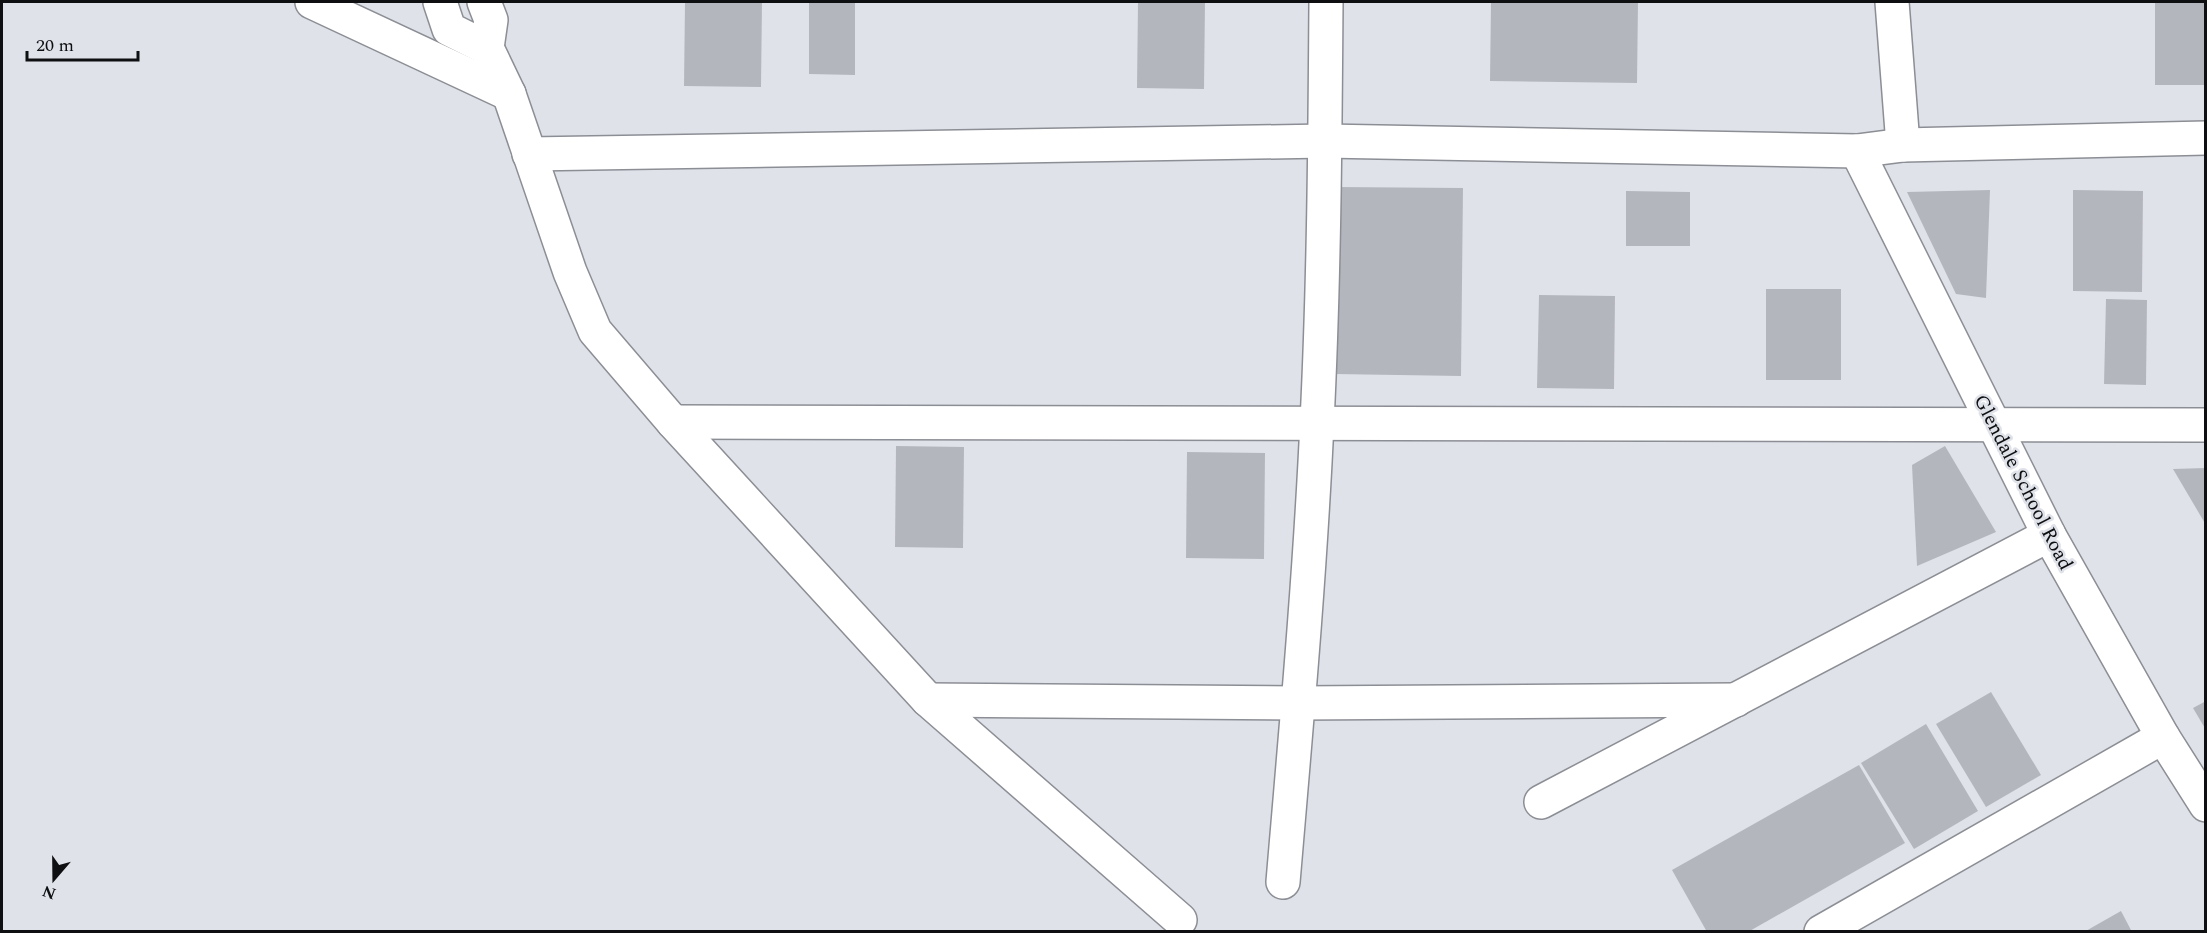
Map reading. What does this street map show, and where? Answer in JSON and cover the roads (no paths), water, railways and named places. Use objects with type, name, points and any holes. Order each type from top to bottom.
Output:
[{"type":"street","points":[[312,2],[509,93]]},
{"type":"street","points":[[440,2],[449,29],[487,48]]},
{"type":"street","points":[[484,2],[491,20],[487,48],[509,93],[570,272],[595,331],[673,422],[928,700],[1180,920]]},
{"type":"street","points":[[1283,882],[1317,422],[1325,141],[1326,2]]},
{"type":"street","points":[[1892,2],[1903,145]]},
{"type":"street","points":[[529,154],[1325,141],[1857,151],[1903,145],[2205,138]]},
{"type":"street","name":"Glendale School Road","points":[[1857,151],[2049,535],[2163,737],[2205,805]]},
{"type":"street","points":[[673,422],[2205,425]]},
{"type":"street","points":[[1541,802],[2049,535]]},
{"type":"street","points":[[928,700],[1298,703],[1736,700]]},
{"type":"street","points":[[1821,932],[2163,737]]}]
